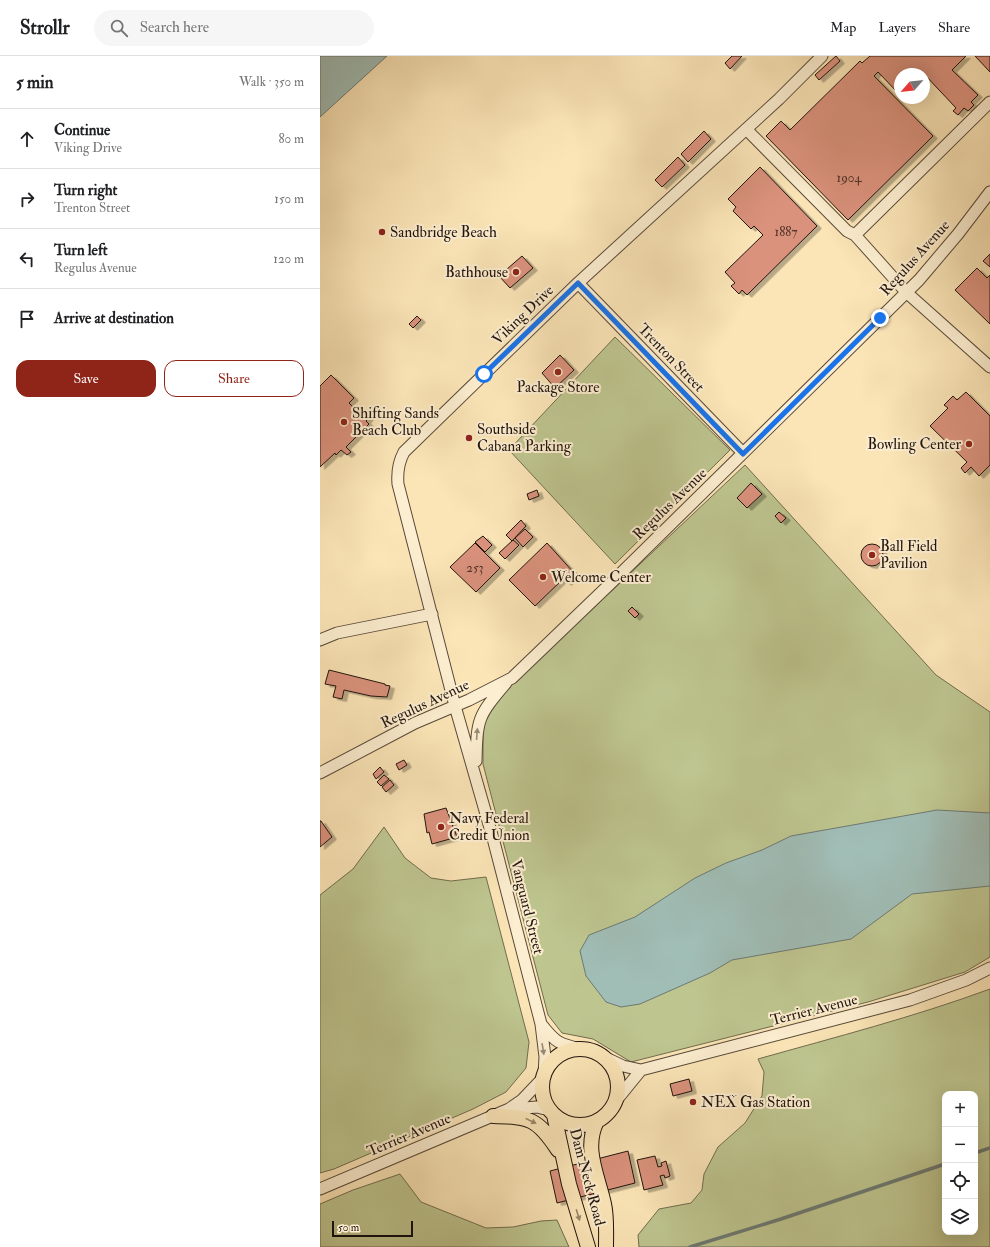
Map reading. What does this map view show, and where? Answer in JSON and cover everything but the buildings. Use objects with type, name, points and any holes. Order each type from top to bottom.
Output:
[{"type":"main road","points":[[582,1049],[593,1051],[604,1057],[612,1066],[617,1078],[618,1090],[615,1102],[607,1113],[597,1121],[586,1125],[575,1125],[564,1122],[552,1113],[544,1101],[542,1090],[543,1076],[550,1063],[558,1055],[569,1050],[582,1049]]},
{"type":"main road","name":"Dam Neck Road","points":[[552,1113],[562,1157],[588,1247]]},
{"type":"main road","points":[[493,1116],[522,1117],[536,1123],[548,1134],[562,1157]]},
{"type":"main road","name":"Dam Neck Road","points":[[597,1121],[591,1133],[591,1151],[605,1206],[606,1247]]},
{"type":"street","name":"Viking Drive","points":[[455,706],[398,484],[397,470],[399,460],[404,452],[578,283],[746,129],[822,56]]},
{"type":"street","points":[[855,235],[990,102]]},
{"type":"street","points":[[746,129],[847,231],[855,235],[906,292],[990,367]]},
{"type":"street","name":"Regulus Avenue","points":[[320,773],[415,723],[455,706],[512,678],[743,454],[906,292],[953,240],[990,192]]},
{"type":"street","name":"Trenton Street","points":[[578,283],[743,454]]},
{"type":"street","points":[[320,640],[337,633],[432,614]]},
{"type":"street","points":[[475,773],[476,731],[479,719],[486,707],[512,678]]},
{"type":"street","name":"Vanguard Street","points":[[455,706],[475,773],[541,1024],[544,1057],[543,1076]]},
{"type":"street","name":"Terrier Avenue","points":[[604,1057],[623,1066],[641,1070],[910,1000],[966,980],[990,968]]},
{"type":"street","name":"Vanguard Street","points":[[541,1024],[551,1037],[561,1045],[582,1049]]},
{"type":"street","points":[[615,1102],[641,1070]]},
{"type":"street","name":"Terrier Avenue","points":[[320,1189],[509,1109],[522,1100],[543,1076]]},
{"type":"street","name":"Terrier Avenue","points":[[509,1109],[523,1107],[552,1113]]},
{"type":"green space","points":[[615,337],[730,450],[615,564],[509,450]]},
{"type":"green space","points":[[745,465],[936,675],[990,712],[990,957],[965,972],[868,1002],[631,1062],[593,1039],[562,1033],[548,1015],[483,764],[483,723],[500,696]]},
{"type":"green space","points":[[384,827],[405,858],[431,878],[451,881],[486,877],[529,1042],[526,1068],[506,1092],[473,1109],[334,1169],[320,1173],[320,895],[353,869]]},
{"type":"green space","points":[[990,989],[990,1247],[639,1247],[638,1235],[659,1209],[691,1203],[702,1190],[704,1174],[718,1147],[745,1123],[762,1096],[764,1072],[758,1059],[933,1009]]},
{"type":"green space","points":[[400,1174],[421,1202],[486,1228],[513,1227],[541,1221],[557,1220],[569,1247],[320,1247],[320,1204],[353,1190]]},
{"type":"water","points":[[320,56],[387,56],[320,117]]},
{"type":"water","points":[[937,810],[990,813],[990,886],[912,894],[851,939],[732,960],[710,973],[640,1004],[621,1007],[606,1002],[586,976],[580,951],[589,935],[635,917],[695,878],[726,863],[762,850],[791,836]]},
{"type":"waterway","points":[[978,1152],[990,1148]]},
{"type":"waterway","points":[[690,1247],[781,1219],[942,1165]]},
{"type":"place","name":"Sandbridge Beach","points":[[382,232]]},
{"type":"place","name":"Bathhouse","points":[[516,272]]},
{"type":"place","name":"Package Store","points":[[558,372]]},
{"type":"place","name":"Shifting Sands Beach Club","points":[[344,422]]},
{"type":"place","name":"Southside Cabana Parking","points":[[469,438]]},
{"type":"place","name":"Bowling Center","points":[[969,444]]},
{"type":"place","name":"Ball Field Pavilion","points":[[872,555]]},
{"type":"place","name":"Welcome Center","points":[[543,577]]},
{"type":"place","name":"Navy Federal Credit Union","points":[[441,827]]},
{"type":"place","name":"NEX Gas Station","points":[[693,1102]]},
{"type":"route","points":[[484,374],[578,283],[743,454],[880,318]]}]
